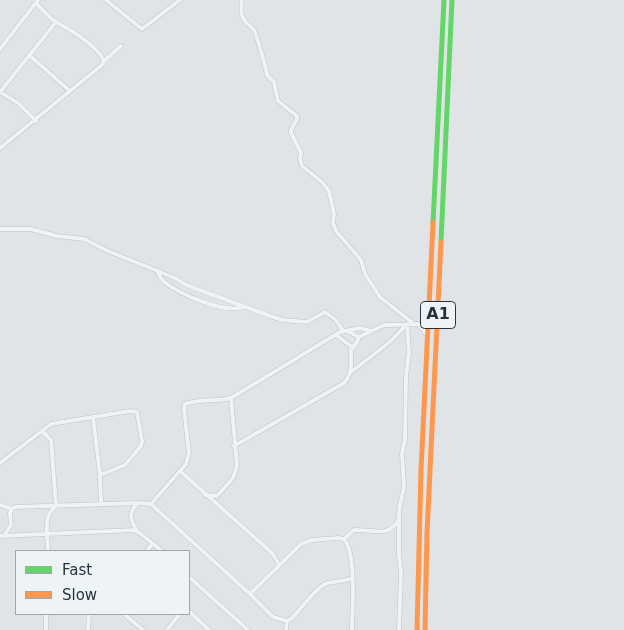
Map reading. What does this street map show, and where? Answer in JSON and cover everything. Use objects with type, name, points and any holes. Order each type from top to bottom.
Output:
[{"type":"main road","points":[[417,630],[422,470],[444,0]]},
{"type":"main road","name":"A1","points":[[425,630],[427,533],[452,0]]},
{"type":"street","points":[[106,0],[142,29],[180,0]]},
{"type":"street","points":[[241,0],[241,13],[244,21],[256,34],[260,54],[267,68],[267,75],[274,82],[278,101],[290,109],[297,119],[291,133],[301,153],[302,166],[322,182],[331,196],[334,214],[333,223],[336,232],[361,260],[365,274],[380,296],[426,333],[428,340]]},
{"type":"street","points":[[0,48],[37,1],[56,22],[95,49],[104,60]]},
{"type":"street","points":[[36,120],[18,103],[0,92],[56,22]]},
{"type":"street","points":[[0,148],[102,65],[104,60],[121,46]]},
{"type":"street","points":[[29,55],[70,91]]},
{"type":"street","points":[[0,228],[31,229],[57,236],[84,239],[108,251],[175,278],[186,285],[283,320],[307,322],[324,312],[336,320],[345,331],[360,337]]},
{"type":"street","points":[[157,270],[162,280],[189,296],[217,306],[236,309],[244,307]]},
{"type":"street","points":[[351,372],[391,341],[407,324]]},
{"type":"street","points":[[399,630],[402,573],[399,554],[399,519],[404,487],[402,454],[405,439],[406,377],[409,352],[407,324]]},
{"type":"street","points":[[234,446],[344,383],[351,372],[352,347],[358,342],[360,337],[384,325],[438,324]]},
{"type":"street","points":[[151,504],[186,464],[189,454],[185,404],[231,398],[336,335],[360,328],[371,331]]},
{"type":"street","points":[[336,335],[352,347]]},
{"type":"street","points":[[219,507],[218,496],[236,474],[237,466],[231,398]]},
{"type":"street","points":[[0,463],[51,424],[130,411],[138,412],[141,446],[125,465],[100,475]]},
{"type":"street","points":[[93,417],[102,504]]},
{"type":"street","points":[[42,431],[51,440],[56,506],[49,514],[47,520],[48,550]]},
{"type":"street","points":[[180,471],[272,553],[279,564]]},
{"type":"street","points":[[205,495],[218,496]]},
{"type":"street","points":[[138,503],[130,515],[136,531],[161,550]]},
{"type":"street","points":[[0,505],[12,509],[15,507],[151,504],[250,594],[273,618],[287,622]]},
{"type":"street","points":[[12,509],[10,513],[11,525],[16,536]]},
{"type":"street","points":[[344,539],[354,530],[388,531],[393,528],[399,519]]},
{"type":"street","points":[[2,536],[11,525]]},
{"type":"street","points":[[2,536],[136,531]]},
{"type":"street","points":[[250,594],[296,547],[306,541],[344,539]]},
{"type":"street","points":[[344,539],[352,560],[352,630]]},
{"type":"street","points":[[148,550],[152,544]]},
{"type":"street","points":[[190,578],[248,630]]},
{"type":"street","points":[[286,630],[287,622],[322,586],[332,582],[344,582],[352,578]]},
{"type":"street","points":[[190,612],[210,630]]},
{"type":"street","points":[[46,615],[46,630]]},
{"type":"street","points":[[88,630],[90,615]]},
{"type":"street","points":[[125,615],[143,630]]},
{"type":"street","points":[[167,630],[179,615]]},
{"type":"traffic: fast","points":[[433,223],[444,0]]},
{"type":"traffic: fast","points":[[441,242],[452,0]]},
{"type":"traffic: slow","points":[[417,630],[421,470],[433,223]]},
{"type":"traffic: slow","points":[[425,630],[427,533],[441,242]]}]
